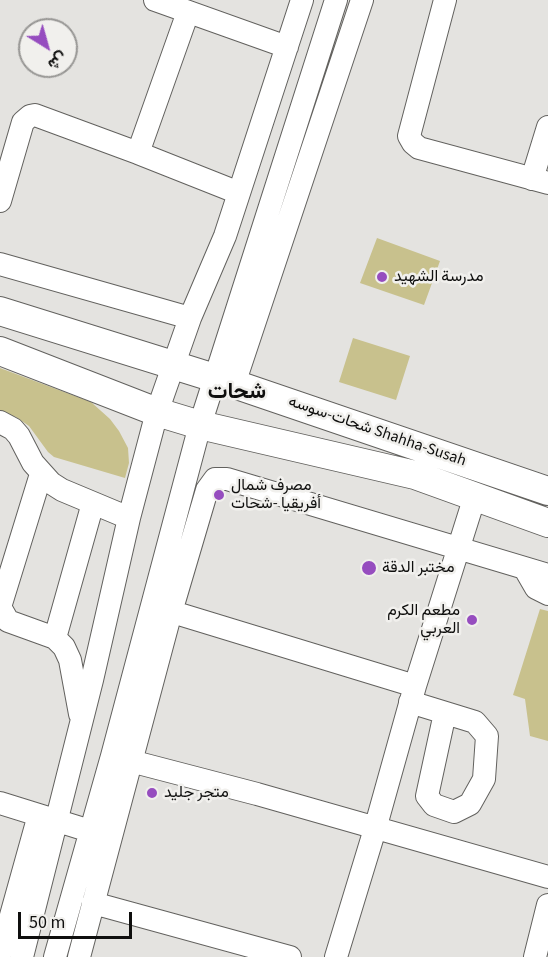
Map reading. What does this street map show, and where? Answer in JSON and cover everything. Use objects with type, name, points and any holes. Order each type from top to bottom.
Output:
[{"type":"main road","name":"شحات-سوسه Shahha-Susah","points":[[0,311],[224,381],[548,491]]},
{"type":"main road","name":"شحات-سوسه Shahha-Susah","points":[[0,351],[157,412],[200,425],[415,475],[548,523]]},
{"type":"street","points":[[155,0],[287,46]]},
{"type":"street","points":[[0,955],[82,722],[129,518],[172,364],[225,236],[302,0]]},
{"type":"street","points":[[224,381],[336,0]]},
{"type":"street","points":[[79,957],[93,903],[122,758],[161,609],[200,425],[224,381],[362,0]]},
{"type":"street","points":[[445,0],[409,136],[413,143],[419,148],[540,181],[548,127]]},
{"type":"street","points":[[138,153],[188,12]]},
{"type":"street","points":[[0,201],[23,122],[30,116],[138,153],[239,193]]},
{"type":"street","points":[[0,264],[190,318]]},
{"type":"street","points":[[0,422],[13,429],[41,474],[62,490],[129,518]]},
{"type":"street","points":[[41,474],[0,607],[4,618],[15,625],[55,638],[64,647],[70,660],[82,722]]},
{"type":"street","points":[[161,609],[207,490],[215,479],[221,478],[548,575]]},
{"type":"street","points":[[336,957],[413,694],[475,496]]},
{"type":"street","points":[[55,638],[93,503]]},
{"type":"street","points":[[525,569],[536,588],[548,594]]},
{"type":"street","points":[[161,609],[413,694],[445,713]]},
{"type":"street","points":[[122,758],[548,877]]},
{"type":"street","points":[[55,957],[90,831],[122,758]]},
{"type":"street","points":[[0,803],[90,831]]},
{"type":"street","points":[[22,957],[48,818]]},
{"type":"street","points":[[93,903],[290,957]]},
{"type":"street","points":[[535,957],[548,905]]},
{"type":"shaded area","points":[[377,238],[440,261],[424,305],[360,283]]},
{"type":"shaded area","points":[[353,338],[410,356],[396,400],[339,382]]},
{"type":"shaded area","points":[[0,368],[91,402],[110,419],[128,448],[129,463],[125,478],[54,457],[29,426],[16,417],[0,412]]},
{"type":"shaded area","points":[[540,609],[548,611],[548,741],[530,736],[525,699],[513,695]]},
{"type":"place","name":"مدرسة الشهيد","points":[[382,277]]},
{"type":"place","name":"مصرف شمال أفريقيا -شحات","points":[[219,495]]},
{"type":"place","name":"مختبر الدقة","points":[[369,568]]},
{"type":"place","name":"مطعم الكرم العربي","points":[[472,620]]},
{"type":"place","name":"متجر جليد","points":[[152,793]]},
{"type":"district","name":"شحات","points":[[237,393]]}]
